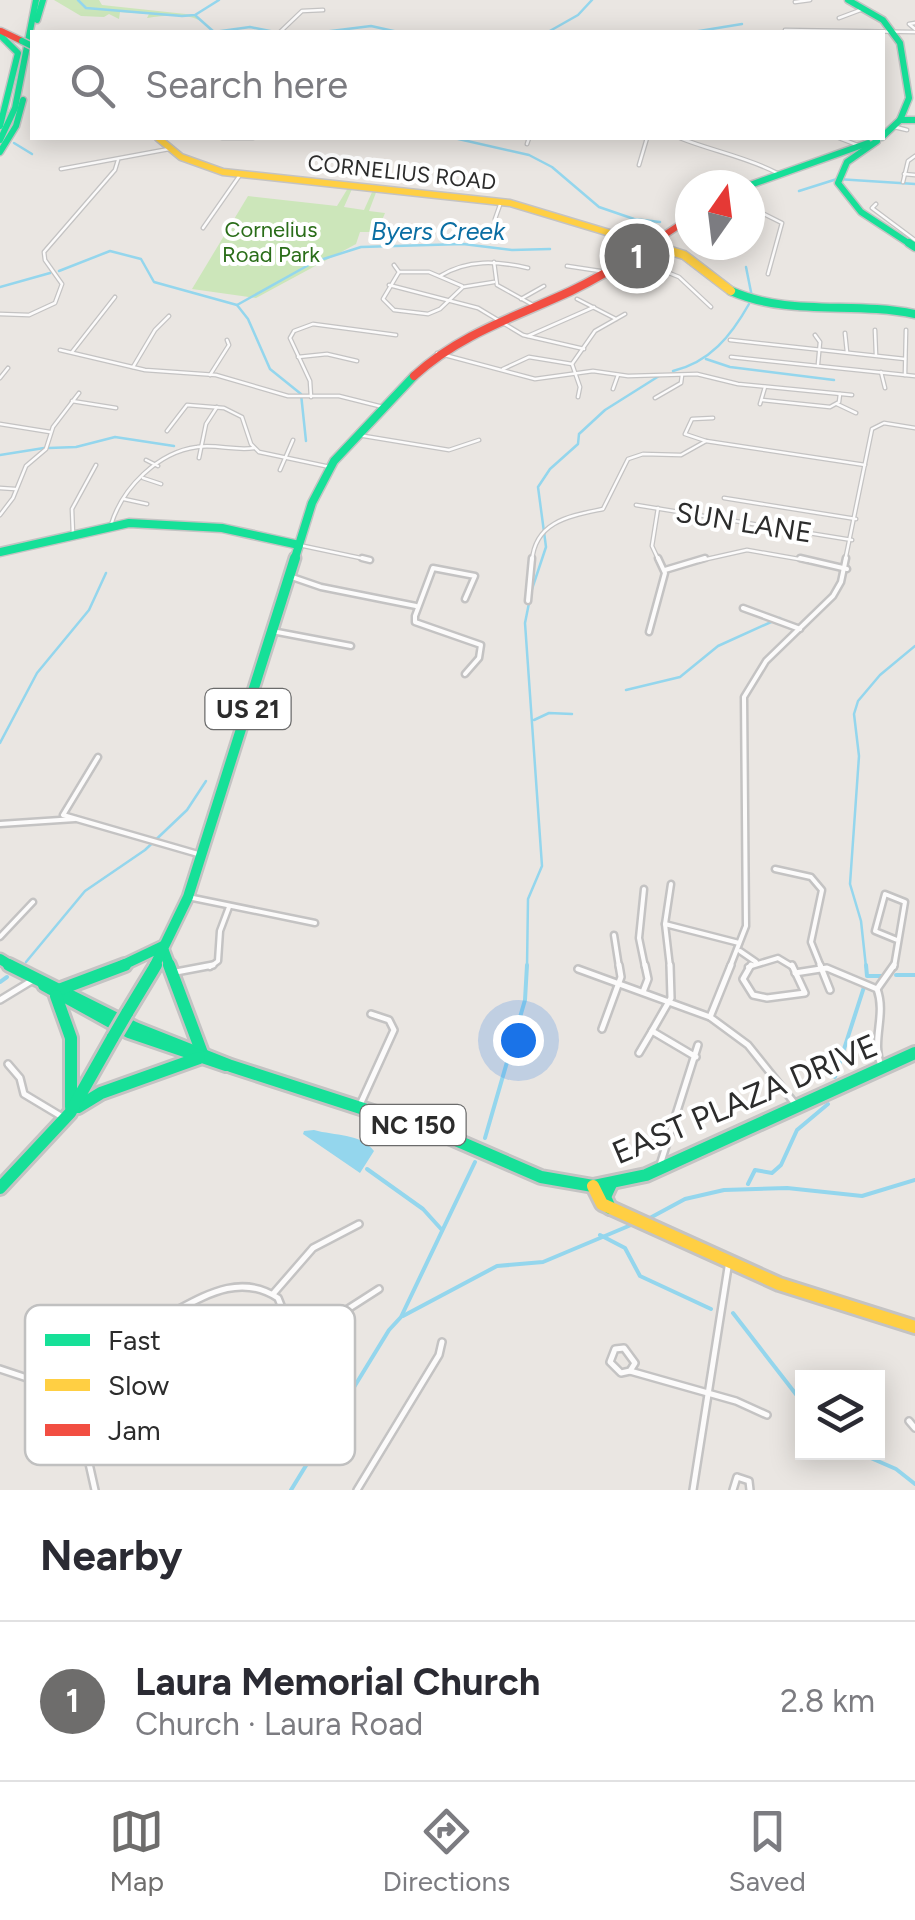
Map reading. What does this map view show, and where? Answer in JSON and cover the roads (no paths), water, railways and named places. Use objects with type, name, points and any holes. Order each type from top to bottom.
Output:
[{"type":"main road","points":[[34,30],[40,0]]},
{"type":"main road","points":[[33,30],[40,0]]},
{"type":"main road","points":[[848,0],[868,9],[893,30],[911,79],[909,98],[897,125]]},
{"type":"main road","points":[[0,126],[18,53],[14,45],[0,36],[2,32],[29,43],[20,114],[0,152]]},
{"type":"main road","points":[[0,140],[15,108],[30,43]]},
{"type":"main road","points":[[885,133],[915,120]]},
{"type":"main road","name":"CORNELIUS ROAD","points":[[160,140],[199,166],[240,174],[501,202],[692,259],[722,287],[755,301],[792,306],[870,303],[915,314]]},
{"type":"main road","points":[[765,178],[866,146]]},
{"type":"main road","points":[[866,146],[838,176],[845,198],[915,248]]},
{"type":"main road","name":"US 21","points":[[166,944],[203,856],[299,545],[319,485],[330,467],[437,354],[501,319],[605,272],[675,227]]},
{"type":"main road","points":[[0,552],[111,525],[150,523],[222,528],[299,545]]},
{"type":"main road","points":[[68,1113],[148,969],[166,944]]},
{"type":"main road","points":[[68,1113],[101,1094],[200,1056],[170,971],[166,944]]},
{"type":"main road","name":"NC 150","points":[[0,959],[77,1002],[181,1049],[444,1135],[541,1177],[594,1186]]},
{"type":"main road","points":[[68,1113],[72,1072],[65,1017],[55,990],[160,967],[170,971]]},
{"type":"main road","points":[[65,1017],[77,1002],[78,985]]},
{"type":"main road","points":[[177,1068],[181,1049],[196,1036]]},
{"type":"main road","name":"EAST PLAZA DRIVE","points":[[594,1186],[658,1169],[915,1053]]},
{"type":"main road","points":[[72,1072],[82,1077],[98,1062]]},
{"type":"main road","points":[[0,1188],[68,1113],[98,1062]]},
{"type":"main road","points":[[88,1082],[91,1091],[101,1094]]},
{"type":"main road","points":[[610,1184],[605,1198],[611,1208]]},
{"type":"main road","points":[[594,1186],[600,1202],[728,1261],[806,1294],[915,1327]]},
{"type":"street","points":[[795,2],[810,0]]},
{"type":"street","points":[[839,18],[868,9]]},
{"type":"street","points":[[282,30],[302,10],[323,10]]},
{"type":"street","points":[[848,17],[850,25]]},
{"type":"street","points":[[914,30],[909,24],[915,23]]},
{"type":"street","points":[[785,30],[914,30]]},
{"type":"street","points":[[897,125],[915,133]]},
{"type":"street","points":[[526,144],[528,140]]},
{"type":"street","points":[[638,165],[647,140]]},
{"type":"street","points":[[685,140],[763,164],[777,173]]},
{"type":"street","points":[[61,169],[169,149]]},
{"type":"street","points":[[903,182],[914,153]]},
{"type":"street","points":[[0,314],[29,315],[55,303],[62,284],[45,260],[44,252],[115,170],[118,160]]},
{"type":"street","points":[[203,228],[218,200],[240,174]]},
{"type":"street","points":[[904,174],[915,175]]},
{"type":"street","points":[[495,219],[501,202]]},
{"type":"street","points":[[876,204],[872,208],[882,218],[915,240]]},
{"type":"street","points":[[765,214],[782,223],[768,274]]},
{"type":"street","points":[[628,256],[679,277],[712,307]]},
{"type":"street","points":[[494,262],[494,282]]},
{"type":"street","points":[[440,276],[452,268],[494,262],[528,268]]},
{"type":"street","points":[[394,265],[399,272]]},
{"type":"street","points":[[567,266],[605,272]]},
{"type":"street","points":[[399,272],[440,276],[463,287]]},
{"type":"street","points":[[399,272],[383,303],[394,310],[428,314],[463,287],[494,282],[534,305]]},
{"type":"street","points":[[389,285],[478,308],[528,336],[584,348]]},
{"type":"street","points":[[522,298],[544,286]]},
{"type":"street","points":[[72,352],[115,297]]},
{"type":"street","points":[[576,298],[616,319]]},
{"type":"street","points":[[528,336],[594,307]]},
{"type":"street","points":[[578,397],[580,387],[572,364],[595,331],[625,314]]},
{"type":"street","points":[[133,367],[155,330],[169,316]]},
{"type":"street","points":[[310,397],[310,381],[290,338],[305,325],[396,335]]},
{"type":"street","points":[[875,330],[876,355]]},
{"type":"street","points":[[905,375],[906,330]]},
{"type":"street","points":[[844,333],[848,352]]},
{"type":"street","points":[[815,335],[820,348],[818,364]]},
{"type":"street","points":[[210,375],[226,350],[227,340]]},
{"type":"street","points":[[730,340],[905,359]]},
{"type":"street","points":[[758,342],[759,359]]},
{"type":"street","points":[[60,350],[133,367],[210,375],[277,394],[347,397],[383,407]]},
{"type":"street","points":[[298,357],[327,354],[357,360]]},
{"type":"street","points":[[437,354],[536,379],[597,371],[618,375],[702,374],[764,386],[852,395]]},
{"type":"street","points":[[502,369],[530,356],[572,364]]},
{"type":"street","points":[[731,357],[915,376]]},
{"type":"street","points":[[0,378],[8,368]]},
{"type":"street","points":[[881,372],[884,388]]},
{"type":"street","points":[[614,389],[618,375]]},
{"type":"street","points":[[655,398],[681,384],[682,375]]},
{"type":"street","points":[[814,383],[814,392]]},
{"type":"street","points":[[764,386],[761,402],[825,407],[837,404],[856,413]]},
{"type":"street","points":[[0,515],[26,466],[48,445],[51,432],[78,393]]},
{"type":"street","points":[[837,404],[840,394]]},
{"type":"street","points":[[72,401],[116,408]]},
{"type":"street","points":[[167,430],[185,406],[217,406],[242,417],[254,448],[263,454],[330,467]]},
{"type":"street","points":[[199,458],[206,424],[217,406]]},
{"type":"street","points":[[712,418],[692,418],[685,429],[688,436],[706,442],[759,446],[865,465]]},
{"type":"street","points":[[0,424],[51,432]]},
{"type":"street","points":[[710,1017],[740,947],[746,908],[744,697],[755,674],[833,596],[846,569],[874,426],[915,428]]},
{"type":"street","points":[[358,434],[449,450],[479,440]]},
{"type":"street","points":[[280,470],[292,440]]},
{"type":"street","points":[[528,601],[534,568],[533,545],[552,522],[592,514],[606,506],[622,466],[631,458],[681,454],[706,442]]},
{"type":"street","points":[[111,525],[124,500],[143,478],[180,452],[203,447],[238,451],[254,448]]},
{"type":"street","points":[[146,460],[158,466]]},
{"type":"street","points":[[72,534],[72,509],[96,465]]},
{"type":"street","points":[[143,478],[161,484]]},
{"type":"street","points":[[0,488],[17,489]]},
{"type":"street","points":[[724,498],[856,519]]},
{"type":"street","points":[[124,500],[147,504]]},
{"type":"street","name":"SUN LANE","points":[[636,505],[852,540]]},
{"type":"street","points":[[649,632],[665,570],[652,546],[658,508]]},
{"type":"street","points":[[299,545],[370,560]]},
{"type":"street","points":[[665,570],[741,550],[846,569]]},
{"type":"street","points":[[465,600],[475,576],[433,568],[416,606],[416,622],[481,646],[479,658],[466,674]]},
{"type":"street","points":[[290,576],[321,587],[416,606]]},
{"type":"street","points":[[743,608],[800,629]]},
{"type":"street","points":[[272,632],[350,646]]},
{"type":"street","points":[[98,758],[64,814],[203,856]]},
{"type":"street","points":[[0,824],[77,818]]},
{"type":"street","points":[[775,868],[811,877],[822,890],[810,936],[830,990]]},
{"type":"street","points":[[639,1053],[669,1002],[676,981],[664,935],[671,884]]},
{"type":"street","points":[[644,890],[639,938],[648,979],[644,992]]},
{"type":"street","points":[[877,989],[892,974],[906,902],[886,894],[875,931],[897,940]]},
{"type":"street","points":[[188,897],[316,924]]},
{"type":"street","points":[[0,937],[32,902]]},
{"type":"street","points":[[170,971],[209,968],[218,961],[220,931],[229,907]]},
{"type":"street","points":[[665,924],[696,929],[740,947],[756,962]]},
{"type":"street","points":[[602,1028],[619,984],[621,966],[614,934]]},
{"type":"street","points":[[783,958],[805,993],[759,998],[750,992],[743,979],[747,967],[756,962],[783,958]]},
{"type":"street","points":[[578,969],[710,1017],[762,1055],[796,1106]]},
{"type":"street","points":[[795,973],[833,969],[877,989]]},
{"type":"street","points":[[19,987],[33,979]]},
{"type":"street","points":[[0,1000],[33,979]]},
{"type":"street","points":[[877,989],[882,1008],[873,1045],[882,1068]]},
{"type":"street","points":[[359,1107],[394,1030],[389,1020],[371,1014]]},
{"type":"street","points":[[652,1030],[696,1057]]},
{"type":"street","points":[[658,1169],[698,1044]]},
{"type":"street","points":[[8,1064],[20,1078],[24,1094],[38,1106],[68,1113]]},
{"type":"street","points":[[273,1294],[314,1248],[358,1224]]},
{"type":"street","points":[[693,1490],[728,1261]]},
{"type":"street","points":[[191,1305],[237,1284],[250,1284],[273,1294],[282,1305]]},
{"type":"street","points":[[353,1305],[380,1289]]},
{"type":"street","points":[[357,1490],[439,1355],[442,1342]]},
{"type":"street","points":[[630,1371],[635,1363],[632,1354],[624,1348],[615,1349],[610,1357],[612,1367],[620,1373],[630,1371],[760,1409],[767,1415]]},
{"type":"street","points":[[0,1369],[25,1377]]},
{"type":"street","points":[[909,1421],[915,1428]]},
{"type":"street","points":[[87,1465],[94,1490]]},
{"type":"street","points":[[733,1490],[736,1477],[750,1481],[750,1490]]},
{"type":"water","points":[[314,1130],[354,1138],[374,1151],[360,1173],[303,1134]]},
{"type":"waterway","points":[[78,0],[86,8],[182,16],[195,15],[219,0]]},
{"type":"waterway","points":[[552,30],[578,15],[592,0]]},
{"type":"waterway","points":[[196,16],[212,30]]},
{"type":"waterway","points":[[705,30],[742,24]]},
{"type":"waterway","points":[[339,30],[371,26],[389,30]]},
{"type":"waterway","points":[[228,30],[250,27],[265,30]]},
{"type":"waterway","points":[[463,140],[529,155],[552,167],[599,207],[634,219],[660,222]]},
{"type":"waterway","points":[[14,143],[32,154]]},
{"type":"waterway","points":[[799,191],[837,179],[915,184]]},
{"type":"waterway","name":"Byers Creek","points":[[237,305],[314,262],[361,247],[463,244],[512,250],[550,249]]},
{"type":"waterway","name":"Byers Creek","points":[[59,271],[110,251],[141,259],[154,282],[237,305]]},
{"type":"waterway","points":[[746,267],[752,297]]},
{"type":"waterway","name":"Byers Creek","points":[[0,287],[50,273]]},
{"type":"waterway","points":[[673,371],[709,354],[735,327],[749,304]]},
{"type":"waterway","points":[[237,305],[248,319],[270,369],[301,394],[306,441]]},
{"type":"waterway","points":[[706,359],[730,367],[834,380]]},
{"type":"waterway","points":[[530,595],[546,547],[538,487],[550,469],[578,444],[579,434],[605,410],[659,376]]},
{"type":"waterway","points":[[49,448],[76,447],[115,437],[174,446]]},
{"type":"waterway","points":[[0,455],[44,448]]},
{"type":"waterway","points":[[0,743],[37,673],[89,610],[106,573]]},
{"type":"waterway","points":[[527,967],[528,899],[542,866],[525,623],[529,603]]},
{"type":"waterway","points":[[626,690],[680,677],[718,646],[780,618]]},
{"type":"waterway","points":[[866,967],[861,921],[850,884],[859,756],[854,714],[858,701],[880,675],[915,646]]},
{"type":"waterway","points":[[534,720],[549,713],[572,714]]},
{"type":"waterway","points":[[26,962],[85,891],[145,850],[187,810],[206,781]]},
{"type":"waterway","points":[[485,1138],[525,1000],[527,965]]},
{"type":"waterway","points":[[866,965],[867,976],[882,976]]},
{"type":"waterway","points":[[896,975],[915,975]]},
{"type":"waterway","points":[[0,982],[7,977]]},
{"type":"waterway","points":[[835,1077],[864,987]]},
{"type":"waterway","points":[[748,1184],[755,1170],[772,1173],[781,1165],[797,1130],[828,1104]]},
{"type":"waterway","points":[[355,1386],[401,1317],[475,1162]]},
{"type":"waterway","points":[[367,1169],[423,1209],[442,1230]]},
{"type":"waterway","points":[[648,1219],[685,1199],[724,1190],[787,1188],[862,1196],[915,1180]]},
{"type":"waterway","points":[[603,1237],[631,1225]]},
{"type":"waterway","points":[[403,1316],[497,1266],[543,1262],[603,1237]]},
{"type":"waterway","points":[[603,1237],[625,1248],[640,1276],[711,1309]]},
{"type":"waterway","points":[[733,1313],[795,1393]]},
{"type":"waterway","points":[[875,1460],[915,1484]]},
{"type":"waterway","points":[[291,1490],[306,1465]]},
{"type":"place","name":"Laura Memorial Church","points":[[637,256]]},
{"type":"park label","name":"Cornelius Road Park","points":[[271,242]]}]
